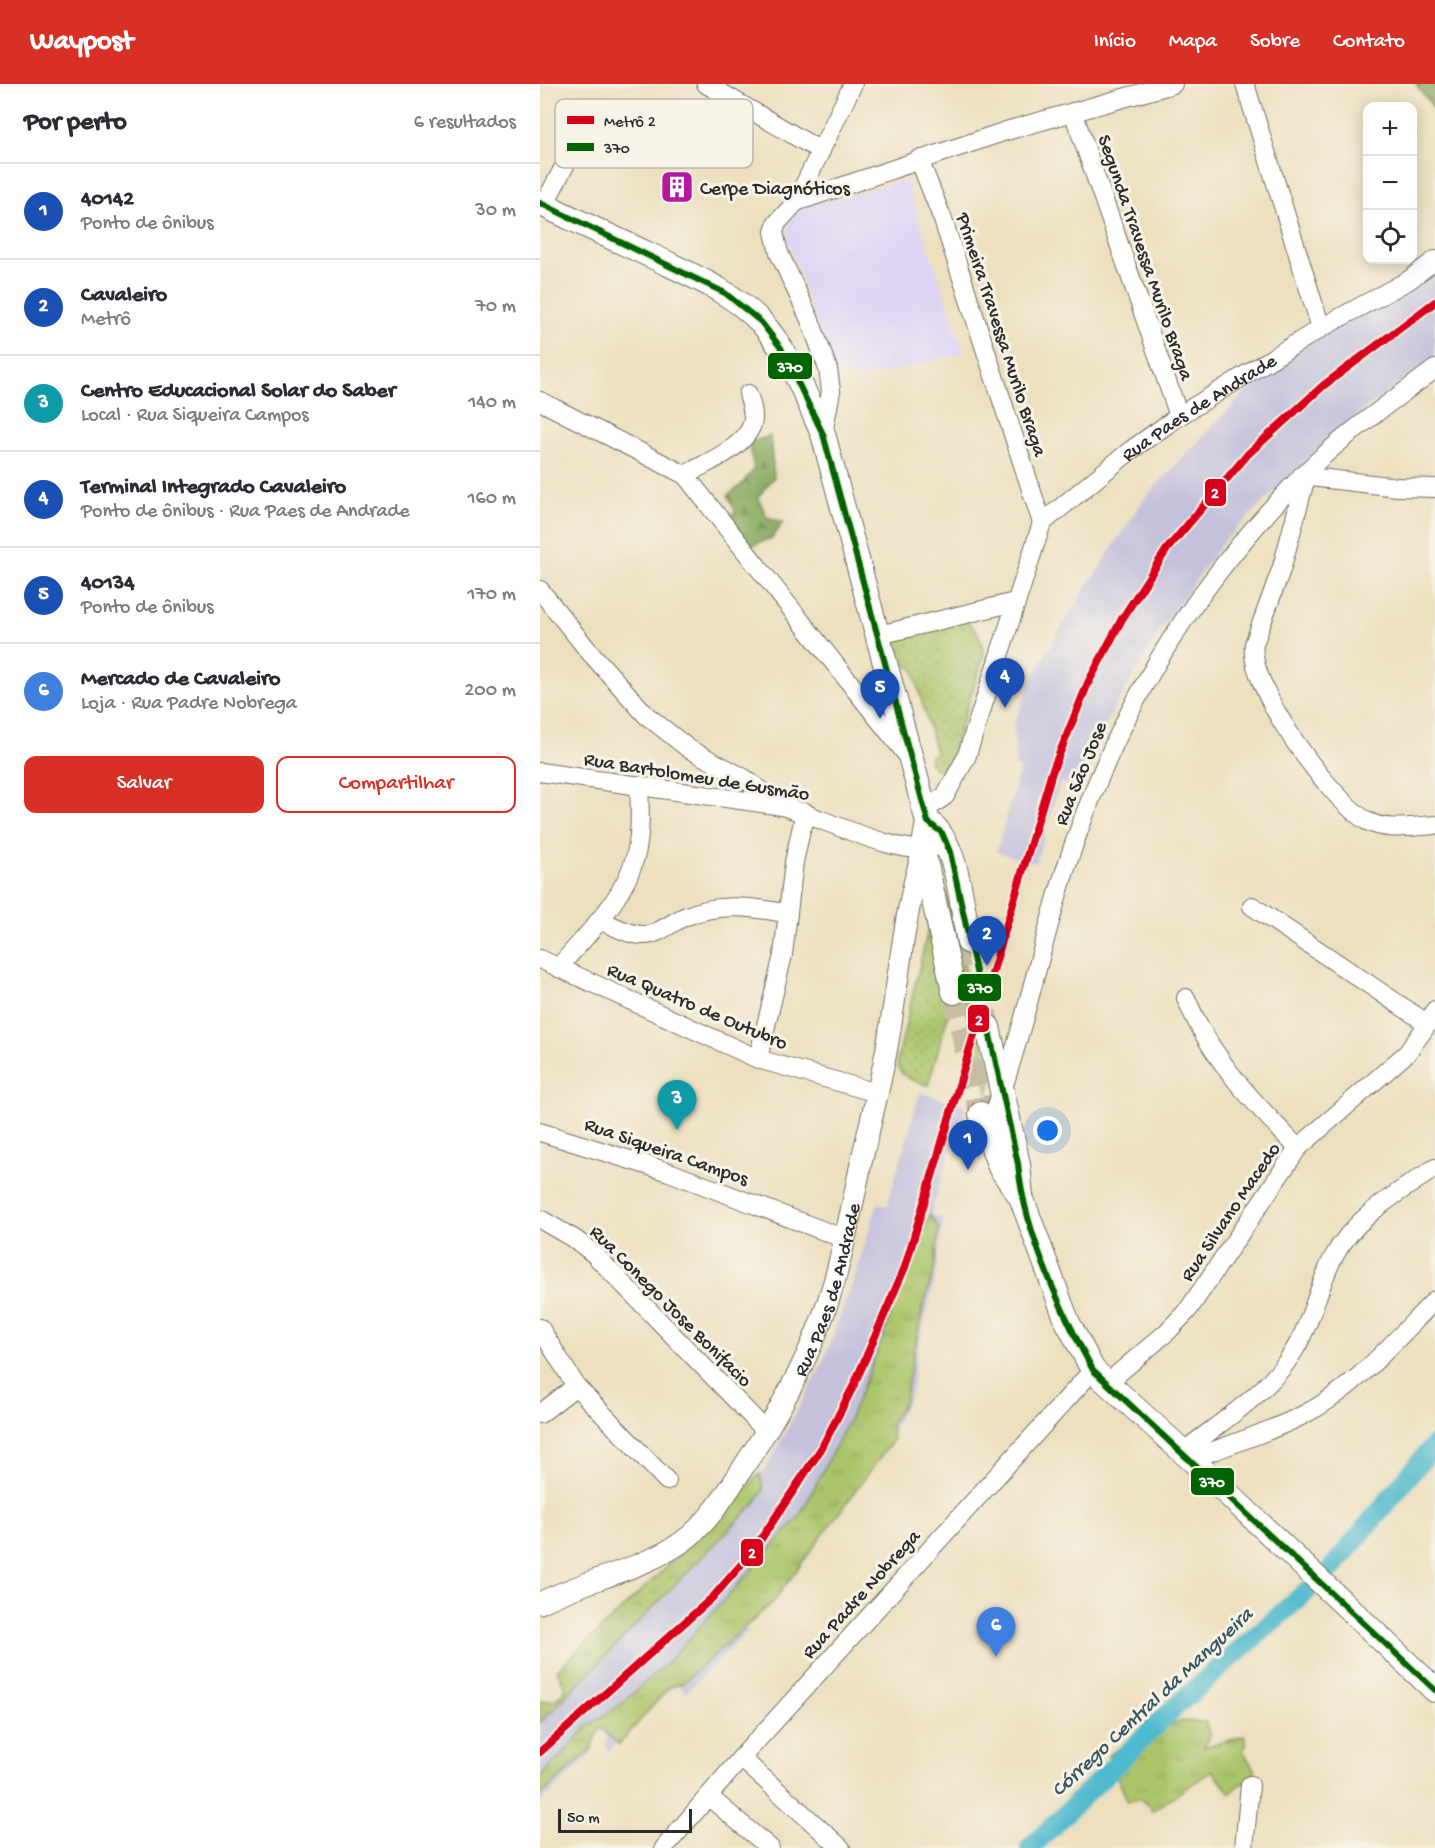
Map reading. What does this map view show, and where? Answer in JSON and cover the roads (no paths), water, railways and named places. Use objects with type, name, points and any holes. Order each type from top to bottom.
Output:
[{"type":"main road","points":[[542,204],[712,285],[740,303],[762,323],[803,388],[823,434],[926,816],[924,851],[954,992]]},
{"type":"main road","points":[[926,816],[947,842],[969,942]]},
{"type":"main road","points":[[988,1027],[1018,1164],[1021,1197]]},
{"type":"main road","points":[[984,1123],[1000,1167],[1021,1197],[1067,1322],[1099,1377],[1187,1455],[1435,1690]]},
{"type":"street","points":[[706,84],[732,99]]},
{"type":"street","points":[[823,434],[831,391],[828,369],[810,320],[774,241],[777,223],[796,202],[853,84]]},
{"type":"street","points":[[796,202],[919,159],[1173,84]]},
{"type":"street","points":[[1245,84],[1321,328]]},
{"type":"street","points":[[753,111],[821,151]]},
{"type":"street","name":"Segunda Travessa Murilo Braga","points":[[1073,112],[1179,416]]},
{"type":"street","name":"Primeira Travessa Murilo Braga","points":[[919,159],[946,231],[1042,524]]},
{"type":"street","points":[[542,204],[562,168]]},
{"type":"street","name":"Rua Paes de Andrade","points":[[1042,524],[1131,450],[1179,416],[1321,328],[1409,280],[1435,260]]},
{"type":"street","name":"Rua São Jose","points":[[984,1123],[1001,1093],[1064,872],[1116,738],[1166,643],[1203,591],[1304,477],[1376,414],[1435,369]]},
{"type":"street","points":[[685,475],[743,438],[752,427],[753,415],[748,394]]},
{"type":"street","points":[[540,401],[685,475],[912,761]]},
{"type":"street","points":[[1435,488],[1398,487],[1304,477],[1282,567],[1252,652],[1257,669],[1290,736],[1358,814],[1380,826],[1395,828],[1435,825]]},
{"type":"street","points":[[926,816],[945,795],[966,758],[1042,524]]},
{"type":"street","points":[[540,590],[587,649],[660,727],[689,748],[744,778],[782,806]]},
{"type":"street","points":[[876,636],[1015,602]]},
{"type":"street","name":"Rua Bartolomeu de Gusmão","points":[[540,772],[782,806],[806,812],[903,849],[924,851]]},
{"type":"street","points":[[558,968],[599,920],[623,886],[636,855],[640,820],[639,785]]},
{"type":"street","points":[[758,1059],[779,975],[794,862],[806,812]]},
{"type":"street","points":[[924,851],[947,842]]},
{"type":"street","name":"Rua Paes de Andrade","points":[[540,1603],[680,1543],[711,1514],[766,1431],[799,1373],[819,1326],[845,1239],[888,1041],[912,886],[924,851]]},
{"type":"street","points":[[1251,906],[1432,1017]]},
{"type":"street","points":[[599,920],[634,934],[646,935],[686,915],[714,909],[758,908],[788,914]]},
{"type":"street","name":"Rua Quatro de Outubro","points":[[540,958],[758,1059],[877,1093]]},
{"type":"street","points":[[1186,998],[1208,1046],[1260,1108],[1298,1148]]},
{"type":"street","name":"Rua Silvano Macedo","points":[[1099,1377],[1167,1332],[1188,1310],[1298,1148],[1407,1053],[1432,1017]]},
{"type":"street","name":"Rua Siqueira Campos","points":[[540,1132],[669,1172],[845,1239]]},
{"type":"street","points":[[1187,1455],[1263,1388],[1291,1356],[1305,1333],[1315,1297],[1334,1256],[1355,1227],[1385,1202],[1435,1167]]},
{"type":"street","name":"Rua Conego Jose Bonifacio","points":[[540,1220],[576,1240],[594,1254],[766,1431]]},
{"type":"street","points":[[1187,1455],[1302,1416],[1329,1400],[1355,1378],[1435,1300]]},
{"type":"street","points":[[540,1328],[576,1386],[667,1481]]},
{"type":"street","name":"Rua Padre Nobrega","points":[[667,1847],[741,1758],[1099,1377]]},
{"type":"street","points":[[540,1414],[576,1386]]},
{"type":"street","points":[[741,1758],[841,1848]]},
{"type":"street","points":[[1244,1848],[1250,1785]]},
{"type":"street","points":[[708,1796],[770,1848]]},
{"type":"waterway","points":[[1430,479],[1435,479]]},
{"type":"waterway","name":"Córrego Central da Mangueira","points":[[1331,1569],[1435,1444]]},
{"type":"waterway","name":"Córrego Central da Mangueira","points":[[1030,1848],[1176,1706],[1307,1591]]},
{"type":"tunnel","points":[[969,942],[988,1027]]},
{"type":"tunnel","points":[[954,992],[981,1114]]},
{"type":"metro line","name":"2","points":[[540,1752],[713,1597],[753,1551],[821,1449],[854,1385],[905,1267],[1052,772],[1088,683],[1122,619],[1167,549],[1248,454],[1324,385],[1435,302]]},
{"type":"place","name":"Cerpe Diagnóticos","points":[[677,187]]},
{"type":"place","name":"Terminal Integrado Cavaleiro","points":[[1005,708]]},
{"type":"place","name":"40134","points":[[880,719]]},
{"type":"place","name":"Cavaleiro","points":[[987,966]]},
{"type":"place","name":"Centro Educacional Solar do Saber","points":[[677,1130]]},
{"type":"place","name":"40142","points":[[968,1170]]},
{"type":"place","name":"Mercado de Cavaleiro","points":[[996,1657]]}]
